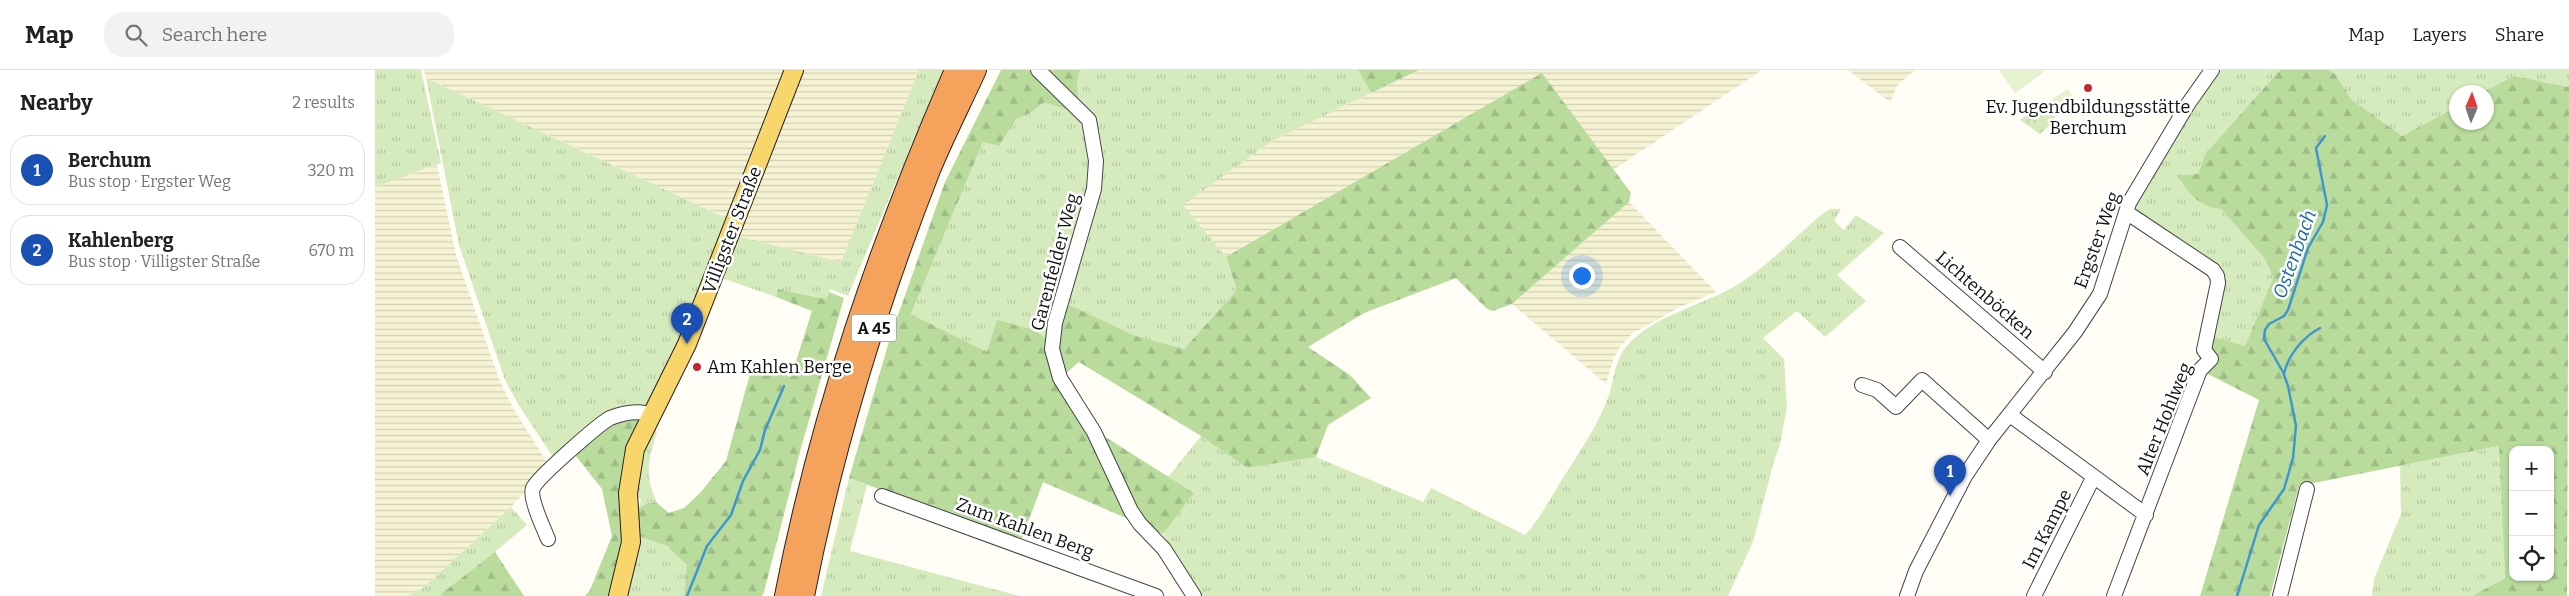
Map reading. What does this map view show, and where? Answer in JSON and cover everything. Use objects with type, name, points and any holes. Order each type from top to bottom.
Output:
[{"type":"highway","name":"A 45","points":[[785,596],[827,415],[855,325],[878,258],[955,70]]},
{"type":"highway","name":"A 45","points":[[804,596],[837,451],[880,311],[931,170],[976,70]]},
{"type":"main road","name":"Villigster Straße","points":[[618,596],[626,571],[631,542],[628,493],[631,464],[635,449],[687,344],[794,70]]},
{"type":"street","name":"Garenfelder Weg","points":[[1038,70],[1089,120],[1097,161],[1094,189],[1055,323],[1052,348],[1060,378],[1094,432],[1131,510],[1140,524],[1164,549],[1194,596]]},
{"type":"street","name":"Ergster Weg","points":[[1907,596],[1916,571],[1954,497],[1989,440],[2045,372],[2100,294],[2131,198],[2211,70]]},
{"type":"street","name":"Alter Hohlweg","points":[[2114,596],[2201,370],[2211,359],[2204,350],[2217,276],[2213,270],[2126,212]]},
{"type":"street","name":"Lichtenböcken","points":[[1900,247],[2045,372]]},
{"type":"street","points":[[1862,385],[1877,390],[1896,407],[1922,380],[1989,440]]},
{"type":"street","points":[[548,539],[533,498],[533,488],[555,464],[610,419],[636,413],[652,415]]},
{"type":"street","points":[[2010,416],[2146,515]]},
{"type":"street","name":"Im Kampe","points":[[2034,596],[2093,478]]},
{"type":"street","points":[[2280,596],[2307,489]]},
{"type":"street","name":"Zum Kahlen Berg","points":[[882,496],[1155,596]]},
{"type":"shaded area","points":[[424,70],[786,70],[728,219],[426,78]]},
{"type":"shaded area","points":[[803,70],[919,70],[841,262],[737,236]]},
{"type":"shaded area","points":[[1419,70],[1762,70],[1613,170],[1542,74],[1226,257],[1182,205],[1272,141]]},
{"type":"shaded area","points":[[1848,70],[1915,70],[1897,86],[1890,102]]},
{"type":"shaded area","points":[[437,165],[456,255],[499,379],[513,408],[548,464],[543,473],[511,507],[424,587],[408,596],[375,596],[375,187]]},
{"type":"shaded area","points":[[1629,202],[1716,292],[1682,306],[1633,333],[1620,346],[1613,360],[1606,384],[1512,304]]},
{"type":"green space","points":[[375,70],[421,70],[441,163],[375,187]]},
{"type":"green space","points":[[919,70],[943,70],[848,296],[830,289],[826,299],[779,289],[776,297],[719,277],[737,236],[841,262]]},
{"type":"green space","points":[[1001,70],[1080,70],[1077,83],[1079,102],[1069,110],[1044,102],[1032,112],[1016,119],[999,146],[983,142],[911,314],[987,352],[997,320],[1034,330],[1048,340],[1063,302],[1136,336],[1184,349],[1237,290],[1226,257],[1542,73],[1631,193],[1629,202],[1512,304],[1493,311],[1487,309],[1456,278],[1364,313],[1308,347],[1350,375],[1371,398],[1328,425],[1316,457],[1247,468],[1201,436],[1079,362],[1058,380],[1088,426],[1194,493],[1163,534],[1043,482],[1021,541],[849,478],[890,338],[945,182]]},
{"type":"green space","points":[[1080,70],[1358,70],[1371,93],[1272,141],[1183,205],[1226,257],[1237,290],[1184,349],[1136,336],[1063,302],[1102,175],[1079,102],[1077,83]]},
{"type":"green space","points":[[1358,70],[1419,70],[1371,93]]},
{"type":"green space","points":[[1999,70],[2042,70],[2044,72],[2015,93]]},
{"type":"green space","points":[[2212,70],[2280,70],[2205,154],[2198,174],[2178,175],[2221,209],[2266,260],[2273,278],[2245,346],[2207,335],[2217,276],[2126,212]]},
{"type":"green space","points":[[2280,70],[2328,70],[2335,74],[2351,99],[2402,136],[2449,111],[2449,130],[2494,130],[2494,86],[2514,76],[2569,87],[2567,596],[2472,596],[2505,578],[2499,446],[2299,486],[2270,596],[2200,596],[2259,400],[2200,370],[2207,335],[2245,346],[2273,278],[2266,260],[2221,209],[2200,202],[2190,193],[2177,175],[2198,174],[2205,154]]},
{"type":"green space","points":[[2328,70],[2569,70],[2569,87],[2514,76],[2494,86],[2449,85],[2449,111],[2402,136],[2351,99],[2335,74]]},
{"type":"green space","points":[[426,78],[728,219],[682,341],[647,409],[553,457],[518,404],[505,380],[459,245]]},
{"type":"green space","points":[[2068,89],[2073,97],[2057,107],[2052,99]]},
{"type":"green space","points":[[1044,101],[1069,110],[1073,107],[1088,135],[1094,171],[1048,340],[987,352],[911,314],[983,142],[999,146],[1016,119],[1032,112]]},
{"type":"green space","points":[[2045,101],[2056,119],[2040,134],[2020,120]]},
{"type":"green space","points":[[1831,209],[1841,209],[1834,221],[1844,230],[1856,215],[1884,233],[1837,275],[1866,301],[1825,337],[1797,311],[1763,338],[1784,359],[1787,407],[1780,444],[1753,542],[1728,596],[1200,596],[1163,534],[1193,493],[1168,477],[1201,436],[1247,468],[1316,457],[1423,502],[1431,488],[1525,535],[1535,523],[1595,426],[1608,398],[1618,361],[1625,348],[1637,336],[1664,319],[1726,291],[1751,276],[1822,214]]},
{"type":"green space","points":[[778,289],[826,299],[829,292],[844,298],[801,448],[764,592],[762,596],[684,596],[687,565],[667,546],[639,536],[639,508],[650,502],[657,503],[669,513],[684,508],[700,493],[726,461],[753,363],[791,377],[812,311],[776,297]]},
{"type":"green space","points":[[645,412],[622,468],[621,483],[628,521],[610,596],[585,596],[590,590],[612,536],[602,489],[572,451],[601,425]]},
{"type":"green space","points":[[650,427],[657,432],[651,451],[649,475],[657,503],[650,502],[639,508],[641,499],[638,497],[634,501],[634,477]]},
{"type":"green space","points":[[2500,446],[2505,578],[2472,596],[2372,596],[2374,579],[2401,514],[2400,466]]},
{"type":"green space","points":[[849,478],[867,485],[850,551],[1020,596],[821,596]]},
{"type":"green space","points":[[511,507],[527,525],[442,596],[408,596],[424,587]]},
{"type":"green space","points":[[639,536],[672,549],[683,558],[688,572],[684,596],[625,596],[636,560]]},
{"type":"green space","points":[[495,552],[524,596],[442,596],[441,594]]},
{"type":"waterway","name":"Ostenbach","points":[[2237,596],[2259,525],[2284,489],[2293,458],[2296,426],[2288,386],[2283,372],[2264,339],[2265,330],[2269,324],[2284,316],[2288,310],[2308,248],[2323,222],[2327,205],[2316,148],[2325,136]]},
{"type":"waterway","points":[[2284,374],[2289,360],[2297,347],[2320,328]]},
{"type":"waterway","points":[[687,596],[707,546],[731,515],[743,481],[760,450],[765,430],[784,386]]},
{"type":"place","name":"Ev. Jugendbildungsstätte Berchum","points":[[2088,88]]},
{"type":"place","name":"Kahlenberg","points":[[687,344]]},
{"type":"place","name":"Am Kahlen Berge","points":[[697,367]]},
{"type":"place","name":"Berchum","points":[[1950,496]]}]
